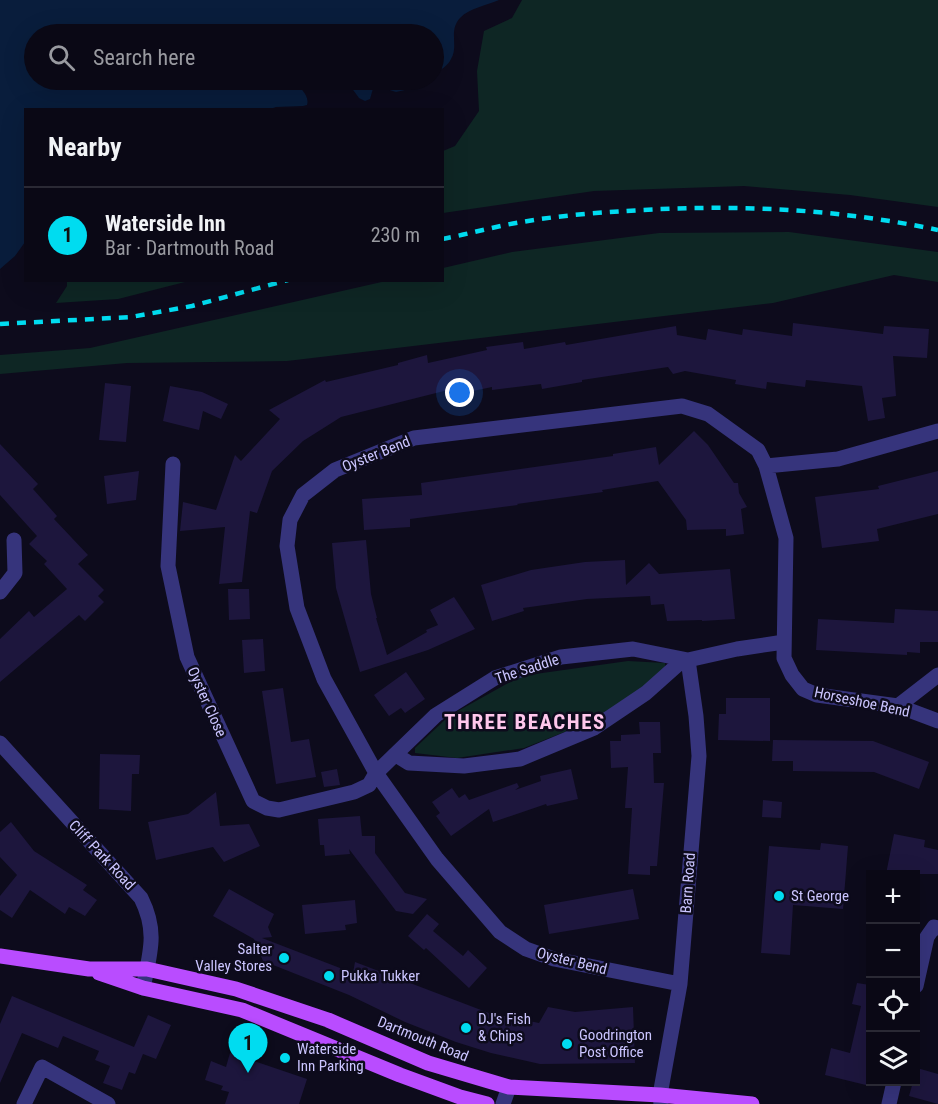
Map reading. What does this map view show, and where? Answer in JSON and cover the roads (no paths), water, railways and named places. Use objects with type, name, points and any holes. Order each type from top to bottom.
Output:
[{"type":"main road","name":"Dartmouth Road","points":[[0,956],[89,969],[147,969],[236,989],[277,1001],[428,1063],[509,1087],[661,1100],[752,1104]]},
{"type":"main road","name":"Dartmouth Road","points":[[89,969],[143,988],[242,1010],[400,1075],[460,1097],[487,1104]]},
{"type":"street","name":"Oyster Bend","points":[[680,984],[554,959],[526,949],[500,932],[437,859],[376,773],[324,679],[297,608],[287,546],[290,519],[303,495],[335,470],[414,438],[682,406],[708,414],[758,450],[766,466],[786,538],[784,642]]},
{"type":"street","points":[[766,466],[838,459],[938,431]]},
{"type":"street","name":"Oyster Close","points":[[173,464],[168,566],[187,657],[253,801],[267,808],[279,810],[354,792],[369,785],[376,773]]},
{"type":"street","points":[[0,591],[15,573],[14,540]]},
{"type":"street","name":"The Saddle","points":[[376,773],[436,715],[495,678],[561,657],[633,649],[686,660],[784,642]]},
{"type":"street","name":"Horseshoe Bend","points":[[784,642],[784,658],[792,675],[803,689],[817,695],[898,706],[938,721]]},
{"type":"street","name":"The Saddle","points":[[396,755],[409,763],[464,766],[520,759],[594,728],[646,693],[686,660]]},
{"type":"street","name":"Barn Road","points":[[661,1100],[680,984],[699,756],[696,716],[686,660]]},
{"type":"street","points":[[898,706],[938,675]]},
{"type":"street","name":"Cliff Park Road","points":[[0,743],[141,898],[152,926],[152,948],[143,988]]},
{"type":"street","points":[[917,978],[927,937],[934,927],[938,928]]},
{"type":"street","points":[[24,1104],[42,1067],[108,1104]]},
{"type":"street","points":[[889,1104],[893,1086]]},
{"type":"street","points":[[502,1104],[509,1087]]},
{"type":"water","points":[[0,0],[499,0],[473,9],[460,18],[456,23],[454,33],[453,54],[444,68],[444,24],[24,24],[24,90],[302,90],[308,101],[307,105],[303,106],[273,108],[24,108],[24,243],[15,256],[0,269]]},
{"type":"water","points":[[353,90],[373,90],[370,99],[365,101],[359,98]]},
{"type":"railway","points":[[444,239],[561,216],[705,208],[822,212],[938,230]]},
{"type":"railway","points":[[0,324],[131,317],[192,306],[281,282]]},
{"type":"place","name":"St George","points":[[779,896]]},
{"type":"place","name":"Salter Valley Stores","points":[[284,958]]},
{"type":"place","name":"Pukka Tukker","points":[[329,976]]},
{"type":"place","name":"DJ's Fish & Chips","points":[[466,1028]]},
{"type":"place","name":"Goodrington Post Office","points":[[567,1044]]},
{"type":"place","name":"Waterside Inn Parking","points":[[285,1058]]},
{"type":"place","name":"Waterside Inn","points":[[248,1073]]},
{"type":"district","name":"THREE BEACHES","points":[[525,722]]}]
